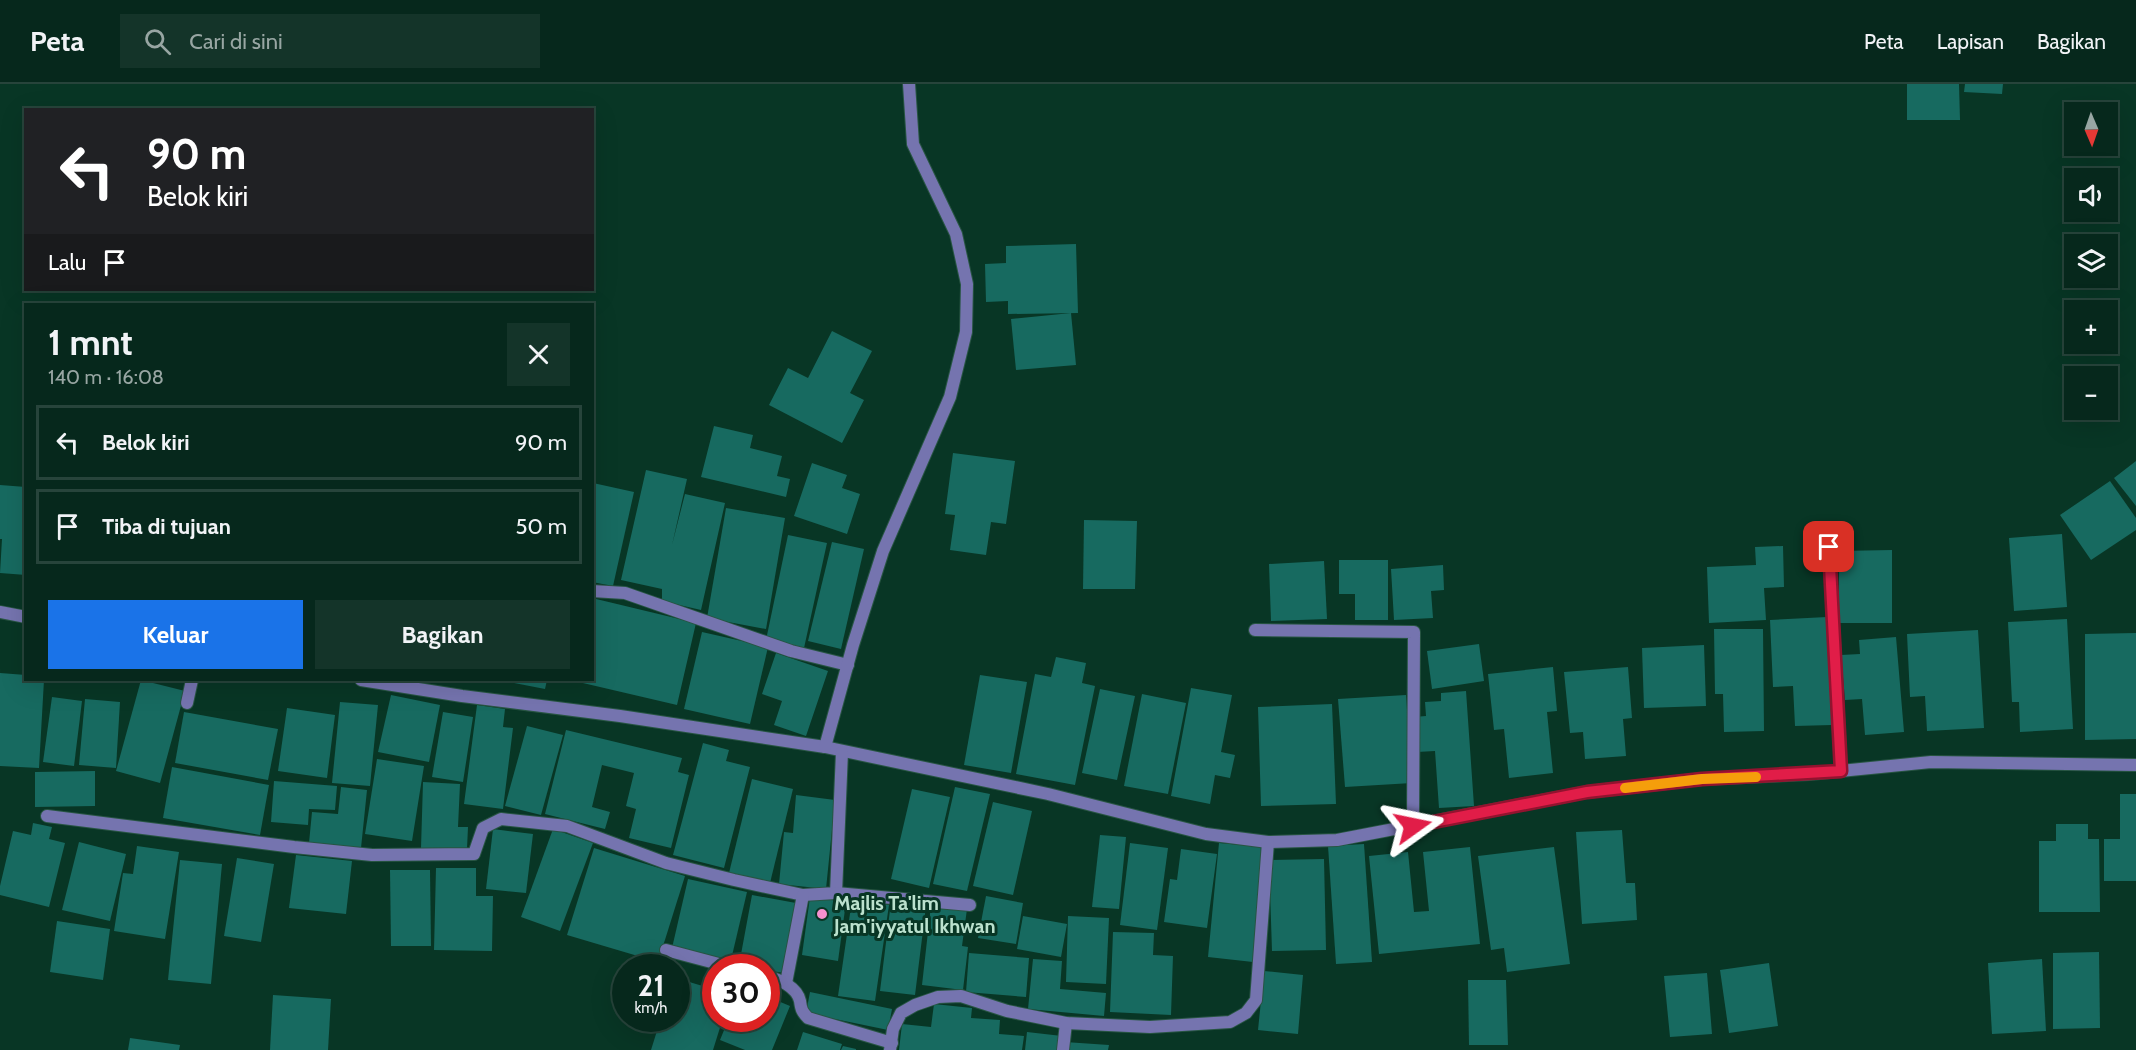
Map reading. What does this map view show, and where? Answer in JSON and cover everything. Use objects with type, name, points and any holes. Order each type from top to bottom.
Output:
[{"type":"street","points":[[825,747],[853,645],[884,551],[950,397],[966,332],[967,284],[956,234],[913,144],[909,84]]},
{"type":"street","points":[[1829,547],[1841,771]]},
{"type":"street","points":[[594,591],[625,593],[791,651],[848,664]]},
{"type":"street","points":[[0,612],[24,617]]},
{"type":"street","points":[[1255,630],[1414,632],[1413,826]]},
{"type":"street","points":[[187,703],[192,681]]},
{"type":"street","points":[[367,681],[825,747],[1048,794],[1206,834],[1268,842],[1337,840],[1587,792],[1702,779],[1841,771],[1931,762],[2136,765]]},
{"type":"street","points":[[836,893],[842,752]]},
{"type":"street","points":[[47,816],[372,855],[474,854],[483,828],[501,819],[534,822],[567,826],[666,863],[803,895],[836,893],[970,905]]},
{"type":"street","points":[[780,982],[797,994],[803,1014],[807,1018],[891,1046],[893,1029],[901,1013],[938,997],[962,996],[1006,1011],[1066,1023],[1150,1027],[1230,1022],[1246,1013],[1256,1000],[1268,842]]},
{"type":"street","points":[[786,984],[803,895]]},
{"type":"street","points":[[666,950],[702,960]]},
{"type":"street","points":[[1063,1050],[1066,1023]]},
{"type":"building","points":[[1907,84],[1959,84],[1960,120],[1907,120]]},
{"type":"building","points":[[1965,84],[2003,84],[2002,94],[1964,92]]},
{"type":"building","points":[[1076,244],[1078,313],[1008,314],[1008,301],[986,302],[985,264],[1006,263],[1006,246]]},
{"type":"building","points":[[1071,313],[1076,365],[1016,370],[1011,319]]},
{"type":"building","points":[[832,331],[872,351],[850,393],[864,400],[842,443],[769,405],[788,368],[808,378]]},
{"type":"building","points":[[714,426],[753,435],[750,448],[782,456],[777,476],[790,479],[786,497],[701,477]]},
{"type":"building","points":[[953,453],[1015,461],[1006,524],[991,522],[986,555],[950,550],[955,515],[945,514]]},
{"type":"building","points":[[2136,461],[2136,506],[2114,478]]},
{"type":"building","points":[[812,463],[847,475],[842,488],[860,494],[847,534],[794,516]]},
{"type":"building","points":[[646,470],[687,479],[672,545],[685,494],[725,503],[701,610],[662,601],[662,589],[621,580]]},
{"type":"building","points":[[2110,481],[2136,518],[2136,530],[2091,560],[2060,515]]},
{"type":"building","points":[[594,483],[634,492],[613,586],[594,582]]},
{"type":"building","points":[[0,485],[24,487],[24,575],[0,573],[2,539],[0,539]]},
{"type":"building","points":[[726,508],[785,518],[766,629],[707,618]]},
{"type":"building","points":[[1084,520],[1137,521],[1135,589],[1083,589]]},
{"type":"building","points":[[2062,534],[2067,607],[2014,611],[2009,538]]},
{"type":"building","points":[[788,535],[827,543],[804,648],[766,640]]},
{"type":"building","points":[[832,542],[864,549],[841,649],[808,641]]},
{"type":"building","points":[[1783,546],[1784,587],[1764,588],[1766,620],[1709,623],[1707,567],[1756,565],[1755,547]]},
{"type":"building","points":[[1892,550],[1892,623],[1839,623],[1839,551]]},
{"type":"building","points":[[1339,560],[1388,560],[1388,620],[1355,620],[1355,594],[1339,594]]},
{"type":"building","points":[[1324,561],[1327,619],[1271,621],[1269,564]]},
{"type":"building","points":[[1443,565],[1444,590],[1431,591],[1433,618],[1394,620],[1391,569]]},
{"type":"building","points":[[594,598],[696,623],[677,705],[574,681],[594,681]]},
{"type":"building","points":[[1827,617],[1832,725],[1795,726],[1793,686],[1773,687],[1770,620]]},
{"type":"building","points":[[2067,619],[2073,729],[2020,732],[2019,702],[2012,702],[2008,622]]},
{"type":"building","points":[[1714,629],[1763,629],[1764,731],[1724,732],[1723,694],[1715,694]]},
{"type":"building","points":[[1978,630],[1984,728],[1927,731],[1925,696],[1910,697],[1907,634]]},
{"type":"building","points":[[702,632],[768,647],[750,724],[684,709]]},
{"type":"building","points":[[2136,633],[2136,739],[2085,740],[2085,634]]},
{"type":"building","points":[[1896,637],[1904,732],[1865,735],[1862,699],[1845,700],[1841,655],[1860,654],[1859,640]]},
{"type":"building","points":[[1479,644],[1484,681],[1432,689],[1427,651]]},
{"type":"building","points":[[1704,645],[1706,706],[1644,708],[1642,648]]},
{"type":"building","points":[[776,653],[828,671],[806,736],[774,725],[782,701],[762,694]]},
{"type":"building","points":[[1056,657],[1086,663],[1082,683],[1095,686],[1075,785],[1016,774],[1035,674],[1051,677]]},
{"type":"building","points":[[1553,667],[1557,711],[1547,712],[1553,773],[1509,778],[1504,729],[1494,730],[1488,674]]},
{"type":"building","points":[[1628,667],[1632,718],[1623,719],[1626,756],[1585,759],[1583,732],[1570,733],[1564,672]]},
{"type":"building","points":[[0,673],[24,675],[24,681],[44,681],[39,768],[0,766]]},
{"type":"building","points":[[980,675],[1027,682],[1011,773],[964,765]]},
{"type":"building","points":[[141,681],[185,691],[160,783],[116,771]]},
{"type":"building","points":[[509,681],[547,681],[545,689]]},
{"type":"building","points":[[1191,688],[1232,695],[1221,752],[1235,755],[1230,778],[1215,775],[1210,804],[1171,796]]},
{"type":"building","points":[[1100,689],[1135,696],[1117,780],[1082,773]]},
{"type":"building","points":[[1466,691],[1474,806],[1439,808],[1435,751],[1417,752],[1414,717],[1426,716],[1425,702],[1441,701],[1441,693]]},
{"type":"building","points":[[1142,694],[1186,703],[1168,794],[1124,786]]},
{"type":"building","points":[[391,695],[440,705],[429,762],[378,752]]},
{"type":"building","points":[[1406,695],[1412,783],[1345,787],[1338,699]]},
{"type":"building","points":[[52,697],[82,701],[74,766],[43,762]]},
{"type":"building","points":[[85,699],[120,702],[116,768],[79,765]]},
{"type":"building","points":[[340,702],[378,705],[370,786],[332,783]]},
{"type":"building","points":[[1332,704],[1336,804],[1261,806],[1258,707]]},
{"type":"building","points":[[477,705],[505,709],[503,727],[513,728],[503,809],[464,804]]},
{"type":"building","points":[[287,708],[335,715],[327,778],[278,771]]},
{"type":"building","points":[[184,712],[278,729],[268,780],[175,763]]},
{"type":"building","points":[[443,712],[473,717],[463,782],[432,777]]},
{"type":"building","points":[[527,726],[563,735],[541,815],[505,806]]},
{"type":"building","points":[[566,730],[682,758],[678,772],[689,775],[671,848],[629,838],[636,809],[626,806],[634,773],[602,765],[592,807],[610,812],[605,829],[545,814]]},
{"type":"building","points":[[703,743],[729,750],[726,761],[750,767],[724,868],[673,855]]},
{"type":"building","points":[[377,759],[424,766],[412,841],[365,834]]},
{"type":"building","points":[[172,767],[269,785],[260,835],[163,818]]},
{"type":"building","points":[[95,771],[95,806],[35,807],[35,772]]},
{"type":"building","points":[[752,779],[793,789],[770,883],[729,873]]},
{"type":"building","points":[[274,781],[337,786],[335,810],[309,809],[308,825],[271,822]]},
{"type":"building","points":[[423,782],[460,784],[458,827],[468,827],[467,849],[421,848]]},
{"type":"building","points":[[341,787],[367,790],[361,848],[309,843],[312,812],[338,814]]},
{"type":"building","points":[[955,787],[990,794],[967,891],[933,884]]},
{"type":"building","points":[[912,789],[950,797],[929,888],[891,879]]},
{"type":"building","points":[[2120,794],[2136,794],[2136,881],[2104,881],[2104,839],[2120,839]]},
{"type":"building","points":[[796,795],[835,800],[826,889],[779,884],[784,832],[793,833]]},
{"type":"building","points":[[993,802],[1032,811],[1013,895],[973,886]]},
{"type":"building","points":[[33,823],[52,827],[49,839],[65,843],[49,907],[0,895],[13,831],[31,835]]},
{"type":"building","points":[[2056,824],[2088,824],[2088,839],[2099,839],[2100,912],[2039,912],[2039,841],[2056,841]]},
{"type":"building","points":[[493,829],[533,834],[526,893],[486,889]]},
{"type":"building","points":[[553,829],[593,843],[560,931],[521,917]]},
{"type":"building","points":[[1622,830],[1626,883],[1635,883],[1637,920],[1582,924],[1576,832]]},
{"type":"building","points":[[1100,835],[1126,837],[1119,909],[1092,907]]},
{"type":"building","points":[[79,842],[126,854],[110,921],[62,910]]},
{"type":"building","points":[[1130,843],[1168,848],[1157,930],[1120,925]]},
{"type":"building","points":[[1219,843],[1264,847],[1253,962],[1208,957]]},
{"type":"building","points":[[1364,844],[1372,962],[1336,964],[1328,846]]},
{"type":"building","points":[[137,846],[179,852],[165,939],[114,931],[123,873],[133,874]]},
{"type":"building","points":[[1470,847],[1480,944],[1379,954],[1369,856],[1408,852],[1414,912],[1429,911],[1423,852]]},
{"type":"building","points":[[1554,847],[1570,964],[1507,972],[1504,948],[1491,950],[1478,856]]},
{"type":"building","points":[[594,848],[685,876],[661,954],[631,954],[567,935]]},
{"type":"building","points":[[1181,849],[1217,854],[1207,928],[1164,922],[1170,879],[1177,880]]},
{"type":"building","points":[[296,855],[352,861],[346,914],[289,908]]},
{"type":"building","points":[[237,858],[274,864],[261,942],[224,936]]},
{"type":"building","points":[[1324,859],[1326,950],[1272,951],[1269,860]]},
{"type":"building","points":[[180,860],[222,864],[211,984],[168,980]]},
{"type":"building","points":[[436,868],[476,868],[476,896],[493,896],[492,951],[434,950]]},
{"type":"building","points":[[390,870],[430,870],[431,946],[391,946]]},
{"type":"building","points":[[688,879],[747,892],[732,954],[702,954],[672,948]]},
{"type":"building","points":[[752,895],[796,903],[784,973],[780,972],[780,954],[741,954]]},
{"type":"building","points":[[986,896],[1023,903],[1016,944],[978,938]]},
{"type":"building","points":[[810,897],[846,902],[838,961],[802,955]]},
{"type":"building","points":[[852,900],[889,905],[875,1001],[838,996]]},
{"type":"building","points":[[891,902],[926,906],[915,995],[880,991]]},
{"type":"building","points":[[931,905],[967,909],[962,946],[968,947],[963,990],[922,985]]},
{"type":"building","points":[[1023,916],[1067,924],[1061,957],[1017,949]]},
{"type":"building","points":[[1068,916],[1109,918],[1106,984],[1066,982]]},
{"type":"building","points":[[57,921],[110,929],[103,980],[50,972]]},
{"type":"building","points":[[1113,932],[1154,933],[1153,955],[1173,956],[1171,1015],[1110,1012]]},
{"type":"building","points":[[2099,952],[2100,1028],[2053,1029],[2053,953]]},
{"type":"building","points":[[969,953],[1029,958],[1026,997],[966,992]]},
{"type":"building","points":[[1033,959],[1062,961],[1060,989],[1106,993],[1104,1016],[1028,1009]]},
{"type":"building","points":[[2042,959],[2046,1031],[1992,1034],[1988,963]]},
{"type":"building","points":[[1769,963],[1778,1026],[1729,1033],[1720,970]]},
{"type":"building","points":[[1264,971],[1303,975],[1298,1034],[1258,1030]]},
{"type":"building","points":[[1707,973],[1712,1034],[1670,1037],[1664,976]]},
{"type":"building","points":[[1468,980],[1506,980],[1508,1045],[1469,1045]]},
{"type":"building","points":[[690,982],[702,986],[702,1032],[719,1032],[713,1050],[651,1050],[657,1032],[690,1032]]},
{"type":"building","points":[[810,992],[892,1009],[888,1030],[806,1013]]},
{"type":"building","points":[[273,995],[331,999],[328,1050],[270,1050]]},
{"type":"building","points":[[780,1002],[790,1006],[780,1030]]},
{"type":"building","points":[[934,1004],[972,1008],[971,1018],[1000,1020],[999,1034],[1024,1036],[1022,1050],[899,1050],[902,1024],[931,1027]]},
{"type":"building","points":[[723,1032],[779,1032],[772,1050],[745,1050],[720,1040]]},
{"type":"building","points":[[803,1032],[842,1044],[840,1050],[797,1050]]},
{"type":"building","points":[[1027,1032],[1062,1036],[1060,1050],[1025,1050]]},
{"type":"building","points":[[130,1038],[180,1045],[179,1050],[128,1050]]},
{"type":"building","points":[[1065,1042],[1109,1045],[1108,1050],[1065,1050]]},
{"type":"building","points":[[843,1046],[856,1049],[856,1050],[841,1050]]},
{"type":"slow traffic","points":[[1625,788],[1702,779],[1756,777]]},
{"type":"place","name":"Majlis Ta'lim Jam'iyyatul Ikhwan","points":[[822,914]]},
{"type":"route","points":[[1413,826],[1587,792],[1702,779],[1841,771],[1829,547]]}]
